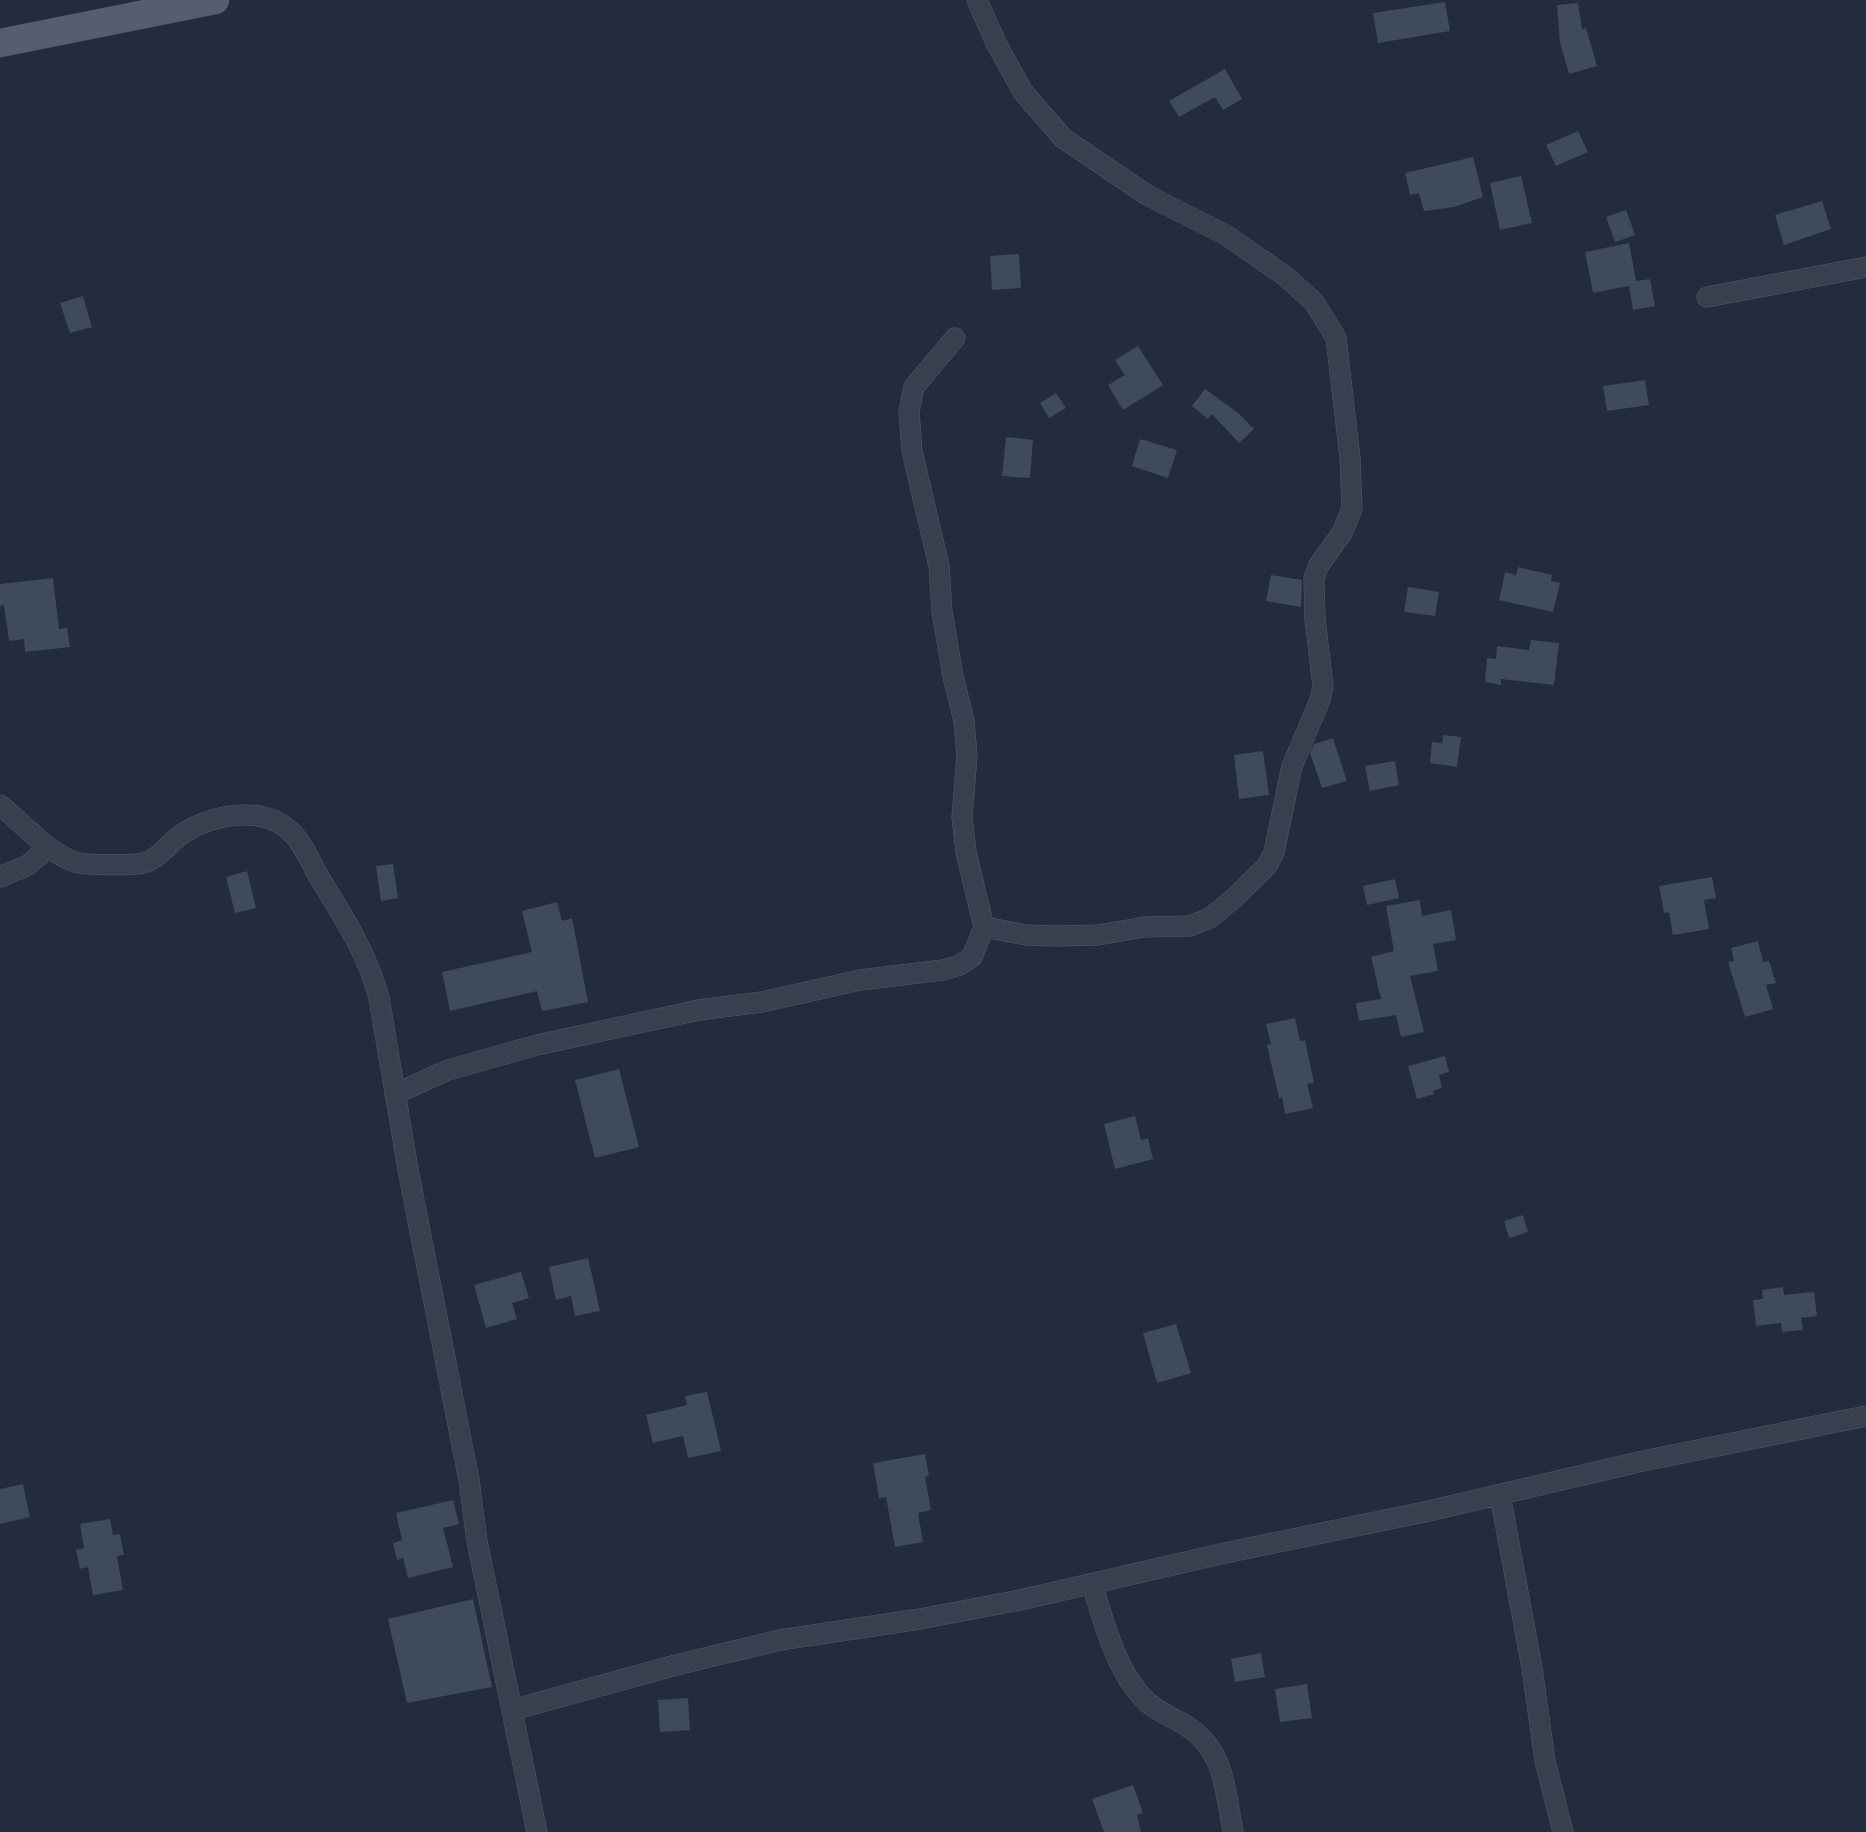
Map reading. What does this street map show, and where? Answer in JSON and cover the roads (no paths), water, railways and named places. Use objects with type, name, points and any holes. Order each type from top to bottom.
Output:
[{"type":"main road","points":[[0,43],[215,0]]},
{"type":"street","points":[[977,0],[996,43],[1023,92],[1063,138],[1147,195],[1226,235],[1285,276],[1314,302],[1336,338],[1350,458],[1352,509],[1342,533],[1319,565],[1314,578],[1315,619],[1322,686],[1320,700],[1292,766],[1274,852],[1268,866],[1234,899],[1210,918],[1190,926],[1145,927],[1098,935],[1057,936],[1026,934],[984,927]]},
{"type":"street","points":[[1707,297],[1866,267]]},
{"type":"street","points":[[395,1094],[448,1070],[537,1045],[699,1010],[762,1002],[860,980],[951,967],[972,956],[984,927],[965,843],[962,817],[967,756],[964,721],[953,676],[942,612],[939,566],[912,450],[910,412],[914,388],[955,338]]},
{"type":"street","points":[[0,805],[48,848],[76,862],[142,863],[156,857],[184,832],[206,822],[228,817],[258,815],[275,819],[292,832],[354,934],[371,970],[379,998],[409,1175],[469,1480],[477,1541],[537,1832]]},
{"type":"street","points":[[0,877],[28,865],[48,848]]},
{"type":"street","points":[[512,1710],[676,1665],[780,1640],[920,1619],[1092,1584],[1500,1495],[1653,1459],[1866,1416]]},
{"type":"street","points":[[1500,1495],[1532,1668],[1545,1761],[1564,1832]]},
{"type":"street","points":[[1092,1584],[1107,1634],[1130,1682],[1143,1699],[1160,1713],[1184,1724],[1210,1746],[1220,1764],[1233,1832]]}]
